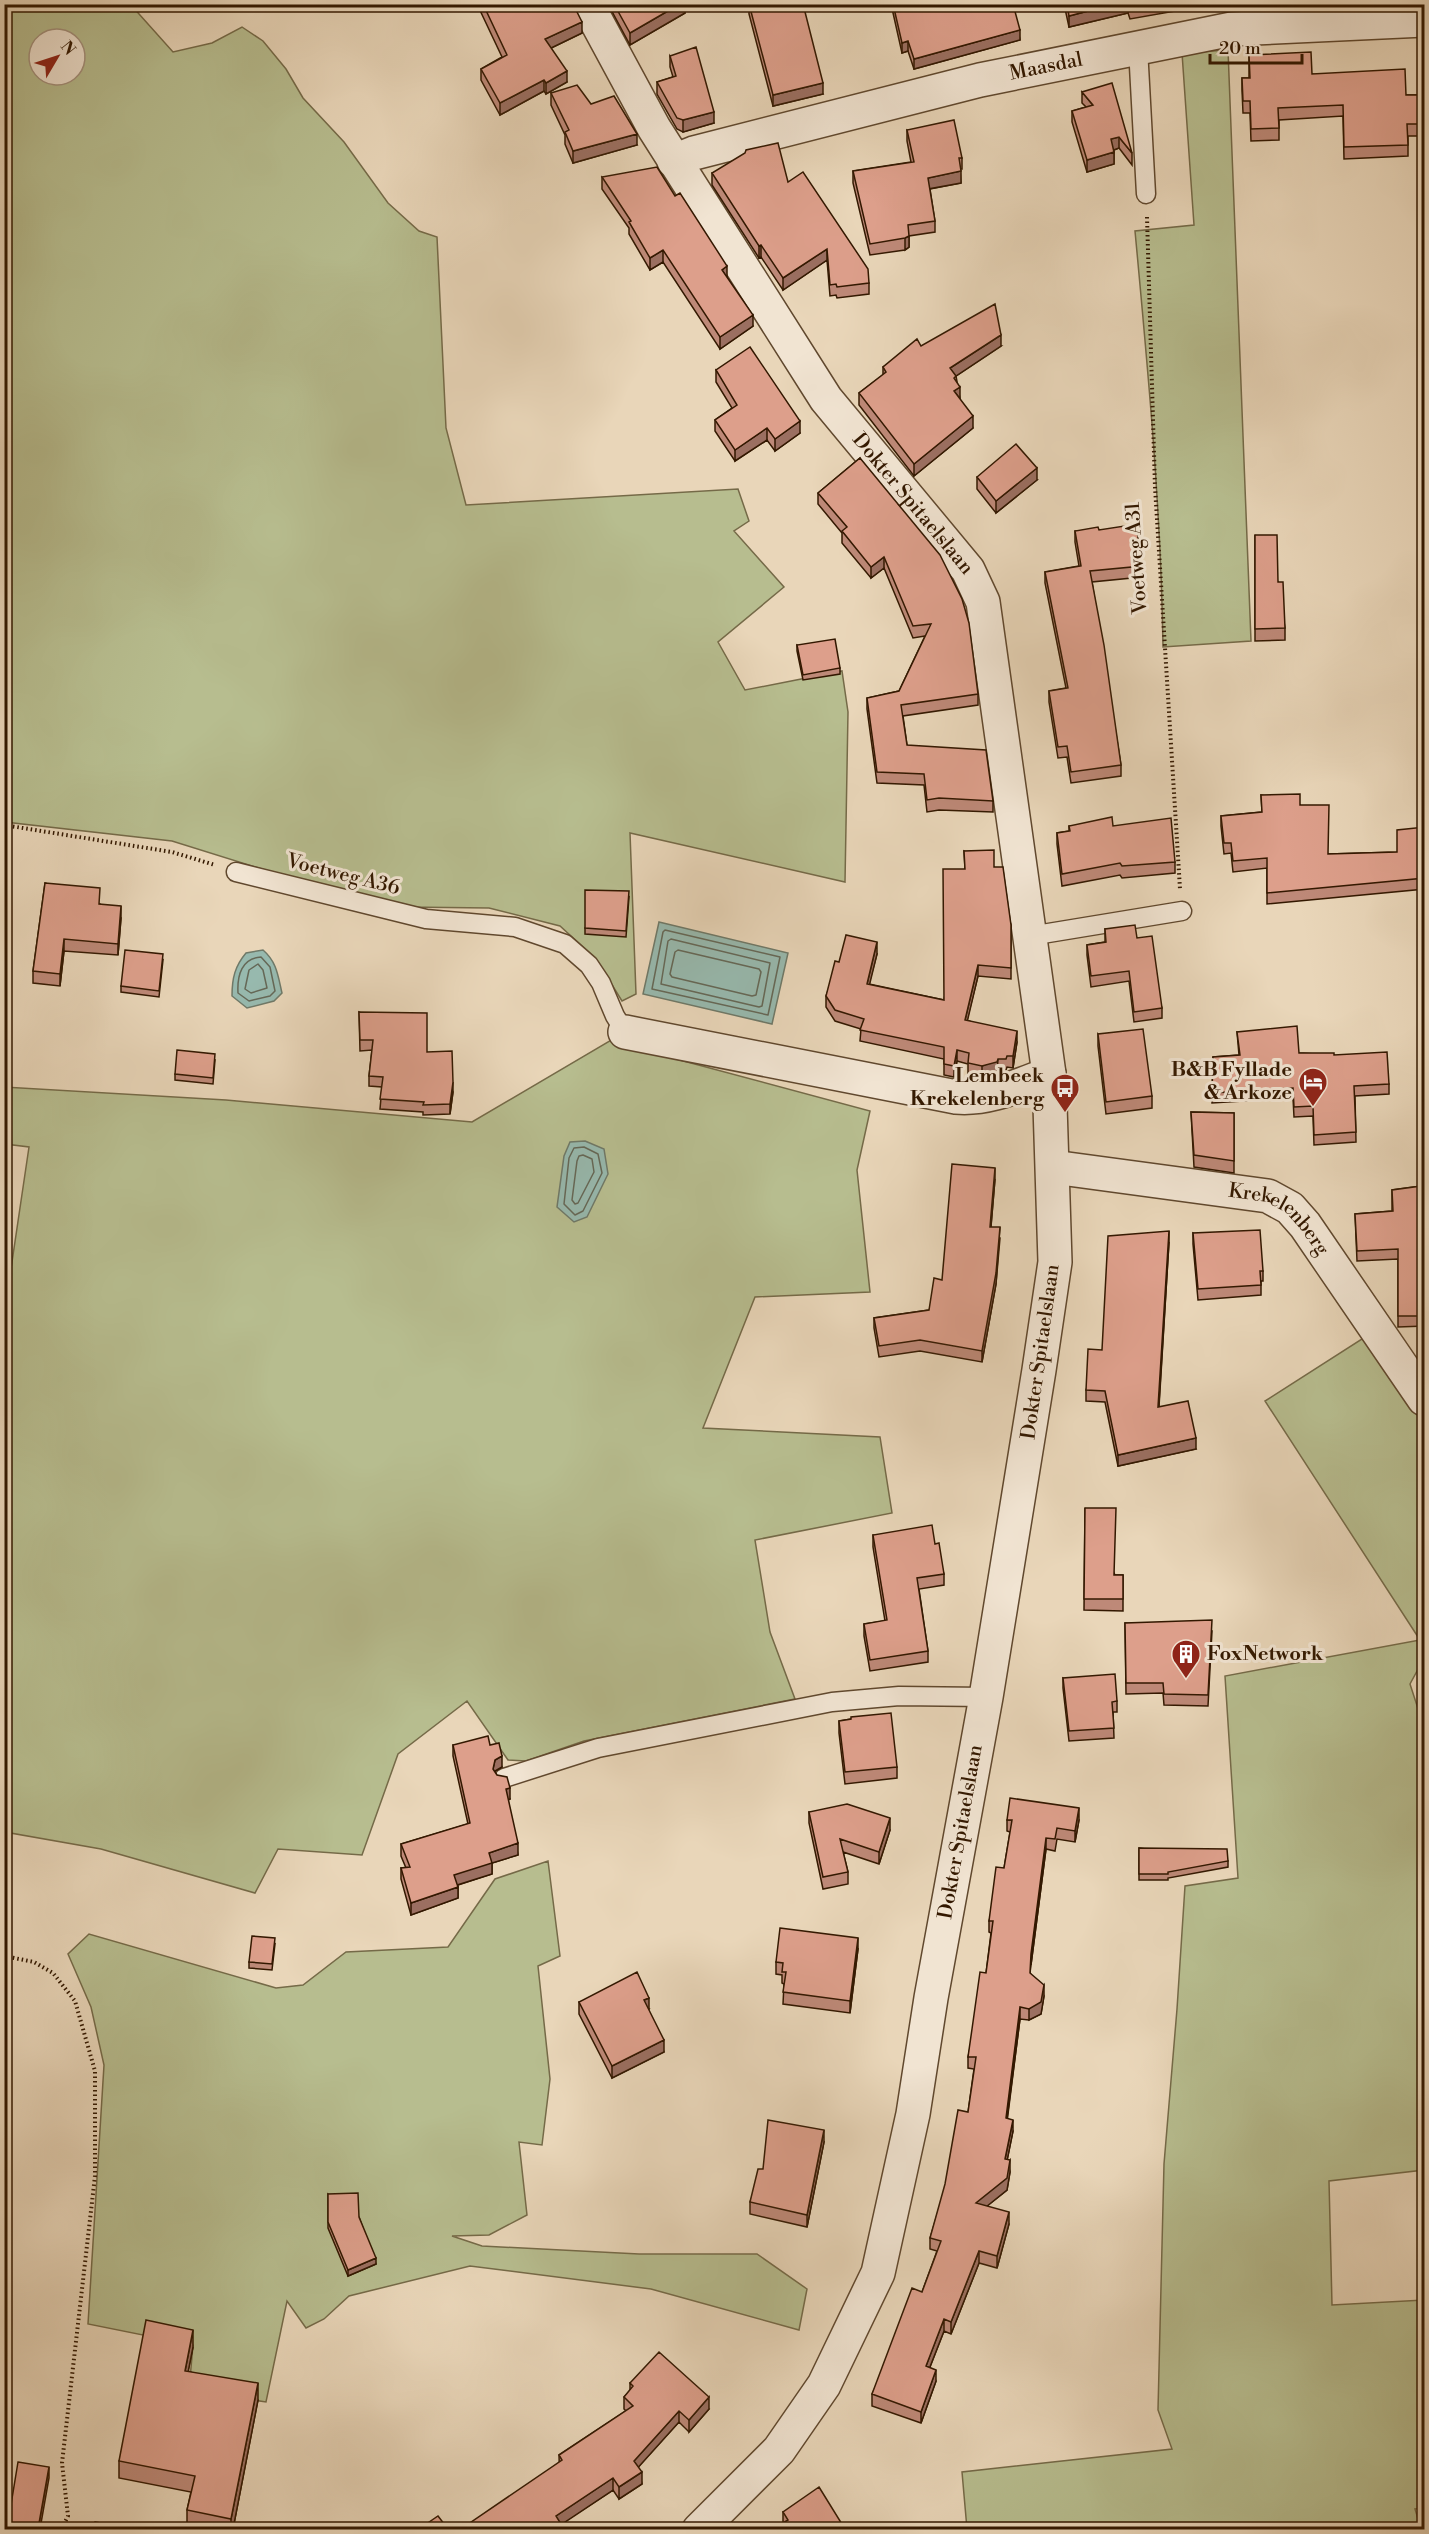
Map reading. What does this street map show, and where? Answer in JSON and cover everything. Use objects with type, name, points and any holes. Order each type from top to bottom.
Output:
[{"type":"street","name":"Dokter Spitaelslaan","points":[[586,4],[648,118],[826,399],[968,570],[983,602],[1049,1074],[1055,1262],[986,1697],[933,1986],[913,2114],[878,2273],[824,2385],[779,2450],[699,2529]]},
{"type":"street","name":"Maasdal","points":[[674,160],[980,80],[1232,28],[1312,15],[1425,20]]},
{"type":"street","points":[[625,1032],[973,1099],[994,1094],[1049,1074]]},
{"type":"street","name":"Krekelenberg","points":[[1053,1167],[1268,1196],[1281,1201],[1305,1225],[1425,1399]]},
{"type":"lane","points":[[1138,48],[1146,194]]},
{"type":"lane","name":"Voetweg A36","points":[[236,872],[426,919],[515,927],[565,944],[589,965],[601,983],[615,1017],[625,1032]]},
{"type":"lane","points":[[1030,936],[1182,911]]},
{"type":"lane","points":[[504,1778],[598,1748],[832,1702],[899,1696],[986,1697]]},
{"type":"path","name":"Voetweg A31","points":[[1146,194],[1155,488],[1182,911]]},
{"type":"path","points":[[4,825],[172,852],[236,872]]},
{"type":"path","points":[[4,1956],[34,1962],[53,1973],[75,2001],[95,2071],[95,2176],[62,2463],[68,2516],[61,2529]]},
{"type":"green space","points":[[5,5],[131,5],[173,52],[212,43],[242,27],[263,41],[286,69],[303,98],[344,142],[388,203],[419,231],[437,237],[446,428],[466,505],[738,489],[749,521],[734,531],[784,587],[718,642],[745,690],[842,671],[848,712],[845,882],[630,833],[636,994],[622,1001],[596,959],[560,926],[489,908],[404,907],[297,880],[172,841],[5,822]]},
{"type":"green space","points":[[1228,50],[1251,641],[1163,647],[1157,491],[1135,231],[1194,225],[1182,53]]},
{"type":"green space","points":[[618,1036],[661,1055],[870,1111],[857,1170],[870,1292],[755,1297],[703,1428],[880,1437],[892,1513],[755,1540],[770,1632],[795,1699],[584,1741],[526,1761],[508,1760],[467,1701],[398,1754],[362,1855],[278,1849],[255,1893],[101,1849],[5,1832],[4,1316],[29,1147],[5,1144],[4,1087],[226,1100],[472,1122]]},
{"type":"green space","points":[[1365,1337],[1424,1419],[1424,1640],[1421,1641],[1423,1660],[1410,1684],[1424,1727],[1424,2170],[1329,2181],[1332,2305],[1424,2300],[1424,2508],[1415,2509],[1421,2529],[967,2529],[962,2472],[1172,2449],[1158,2410],[1164,2164],[1185,1886],[1238,1878],[1225,1676],[1420,1640],[1265,1401]]},
{"type":"green space","points":[[548,1861],[560,1956],[538,1966],[550,2079],[542,2145],[519,2142],[527,2215],[489,2235],[452,2236],[482,2246],[639,2254],[757,2254],[807,2289],[799,2330],[651,2289],[470,2266],[349,2296],[324,2319],[306,2328],[287,2301],[266,2402],[189,2390],[193,2345],[88,2324],[104,2065],[91,2007],[68,1954],[89,1934],[276,1988],[303,1985],[346,1952],[448,1947],[495,1879]]},
{"type":"water","points":[[659,922],[788,953],[772,1024],[643,994]]},
{"type":"water","points":[[263,950],[274,964],[282,993],[274,1001],[247,1008],[232,996],[235,973],[246,953]]},
{"type":"water","points":[[585,1141],[604,1149],[608,1174],[587,1217],[574,1222],[557,1207],[564,1156],[570,1142]]},
{"type":"building","points":[[483,4],[573,4],[582,22],[545,39],[567,71],[500,103],[481,69],[507,55]]},
{"type":"building","points":[[614,4],[680,4],[630,33]]},
{"type":"building","points":[[749,4],[803,4],[823,83],[773,95]]},
{"type":"building","points":[[893,4],[1013,4],[1020,30],[914,59],[908,41],[902,43]]},
{"type":"building","points":[[1067,4],[1115,4],[1069,16]]},
{"type":"building","points":[[1129,4],[1148,4],[1130,8]]},
{"type":"building","points":[[696,47],[714,112],[683,120],[677,118],[657,82],[676,76],[670,56]]},
{"type":"building","points":[[1311,52],[1312,74],[1405,69],[1406,95],[1425,95],[1425,124],[1407,124],[1408,145],[1344,147],[1343,105],[1278,108],[1279,128],[1251,129],[1250,101],[1243,101],[1242,78],[1250,78],[1249,55]]},
{"type":"building","points":[[1112,83],[1132,153],[1119,137],[1111,139],[1114,152],[1087,160],[1072,111],[1093,105],[1082,92]]},
{"type":"building","points":[[577,85],[591,104],[614,96],[637,134],[573,151],[565,132],[569,130],[551,93]]},
{"type":"building","points":[[954,120],[962,158],[959,158],[961,171],[928,178],[935,221],[908,225],[909,236],[905,238],[870,244],[853,171],[914,162],[907,130]]},
{"type":"building","points":[[778,143],[788,182],[803,172],[868,269],[869,283],[837,287],[836,284],[830,285],[827,249],[783,278],[761,245],[759,246],[712,173],[745,153],[746,150]]},
{"type":"building","points":[[657,167],[675,196],[680,193],[727,266],[722,270],[753,315],[720,337],[663,250],[650,258],[629,222],[631,221],[602,177]]},
{"type":"building","points":[[995,304],[1001,335],[950,368],[960,387],[954,391],[973,416],[914,464],[859,393],[886,372],[883,367],[917,339],[921,346]]},
{"type":"building","points":[[750,347],[800,421],[775,439],[767,428],[735,450],[715,420],[737,405],[716,370]]},
{"type":"building","points":[[1016,444],[1037,468],[996,501],[977,477]]},
{"type":"building","points":[[860,458],[940,555],[962,599],[969,623],[978,694],[901,705],[907,745],[986,750],[993,801],[939,798],[927,800],[924,774],[877,772],[867,698],[899,691],[931,624],[913,626],[884,557],[871,567],[842,531],[847,527],[818,493]]},
{"type":"building","points":[[1131,525],[1132,531],[1137,531],[1142,566],[1090,571],[1104,645],[1121,765],[1071,772],[1067,746],[1058,747],[1049,691],[1068,688],[1045,572],[1081,566],[1075,531]]},
{"type":"building","points":[[1255,535],[1277,535],[1278,582],[1283,582],[1285,628],[1255,629]]},
{"type":"building","points":[[835,639],[840,668],[803,675],[797,645]]},
{"type":"building","points":[[1300,794],[1300,805],[1329,805],[1328,854],[1397,852],[1397,830],[1425,827],[1425,878],[1267,893],[1267,858],[1233,861],[1231,843],[1224,843],[1221,816],[1262,812],[1261,795]]},
{"type":"building","points":[[1112,817],[1113,826],[1171,818],[1175,862],[1122,866],[1120,863],[1062,874],[1057,833],[1070,831],[1069,826]]},
{"type":"building","points":[[994,850],[994,867],[1003,867],[1011,925],[1011,968],[978,965],[965,1020],[1017,1031],[1013,1056],[1007,1056],[1006,1059],[998,1059],[997,1062],[982,1066],[968,1063],[969,1053],[957,1050],[954,1066],[944,1064],[944,1047],[860,1030],[864,1019],[835,1010],[826,996],[835,961],[839,962],[846,935],[877,942],[867,984],[944,1000],[943,869],[965,869],[964,851]]},
{"type":"building","points":[[45,883],[100,888],[99,904],[121,906],[118,944],[64,939],[60,974],[33,971]]},
{"type":"building","points":[[585,890],[629,891],[626,931],[585,928]]},
{"type":"building","points":[[1135,925],[1137,938],[1152,936],[1162,1008],[1134,1012],[1129,971],[1091,976],[1087,945],[1106,942],[1105,929]]},
{"type":"building","points":[[125,950],[163,954],[159,991],[121,986]]},
{"type":"building","points":[[359,1012],[427,1013],[427,1052],[452,1051],[453,1082],[450,1104],[423,1105],[424,1102],[380,1099],[383,1077],[369,1076],[373,1040],[360,1040]]},
{"type":"building","points":[[1297,1026],[1299,1053],[1334,1053],[1334,1055],[1387,1052],[1389,1084],[1354,1086],[1356,1132],[1314,1135],[1313,1106],[1294,1107],[1293,1088],[1212,1093],[1213,1057],[1240,1055],[1237,1032]]},
{"type":"building","points":[[1143,1029],[1152,1096],[1106,1102],[1098,1034]]},
{"type":"building","points":[[177,1050],[215,1054],[213,1078],[175,1074]]},
{"type":"building","points":[[1191,1112],[1234,1113],[1234,1161],[1194,1155]]},
{"type":"building","points":[[952,1164],[995,1168],[990,1227],[1000,1227],[996,1273],[982,1351],[920,1340],[879,1346],[874,1318],[929,1310],[934,1278],[942,1280]]},
{"type":"building","points":[[1424,1175],[1425,1316],[1398,1316],[1398,1249],[1357,1251],[1355,1214],[1393,1211],[1392,1190],[1421,1186]]},
{"type":"building","points":[[1260,1230],[1263,1271],[1260,1271],[1261,1285],[1198,1289],[1193,1233]]},
{"type":"building","points":[[1169,1231],[1158,1407],[1188,1401],[1196,1438],[1118,1455],[1105,1391],[1086,1390],[1088,1349],[1102,1350],[1108,1236]]},
{"type":"building","points":[[1085,1508],[1116,1508],[1114,1575],[1123,1575],[1123,1599],[1084,1599]]},
{"type":"building","points":[[932,1525],[935,1544],[939,1543],[944,1574],[917,1578],[928,1651],[870,1660],[864,1624],[887,1620],[873,1535]]},
{"type":"building","points":[[1212,1620],[1208,1695],[1164,1694],[1163,1683],[1126,1683],[1125,1623]]},
{"type":"building","points":[[1115,1674],[1117,1701],[1112,1702],[1114,1728],[1069,1731],[1063,1678]]},
{"type":"building","points":[[891,1713],[897,1767],[845,1772],[839,1721],[851,1719],[851,1717]]},
{"type":"building","points":[[488,1736],[490,1745],[499,1743],[502,1756],[495,1760],[493,1769],[497,1775],[507,1777],[510,1788],[506,1789],[518,1843],[489,1853],[492,1863],[454,1875],[458,1887],[411,1903],[401,1868],[410,1867],[401,1844],[470,1823],[453,1745]]},
{"type":"building","points":[[1010,1798],[1079,1808],[1075,1831],[1057,1828],[1055,1839],[1046,1838],[1030,1973],[1044,1985],[1041,2002],[1029,2009],[1020,2007],[1006,2118],[1013,2120],[1005,2159],[1010,2160],[1007,2178],[976,2203],[1009,2212],[997,2256],[979,2251],[951,2322],[944,2319],[926,2366],[936,2370],[921,2412],[872,2394],[912,2288],[922,2292],[941,2241],[930,2238],[945,2184],[958,2110],[968,2112],[976,2057],[968,2057],[980,1972],[986,1973],[993,1921],[989,1921],[996,1867],[1004,1868],[1012,1820],[1007,1820]]},
{"type":"building","points":[[847,1804],[890,1818],[879,1852],[840,1839],[848,1872],[823,1877],[809,1812]]},
{"type":"building","points":[[1139,1848],[1227,1849],[1228,1861],[1168,1872],[1168,1874],[1139,1874]]},
{"type":"building","points":[[780,1928],[858,1938],[850,2001],[783,1992],[786,1972],[782,1972],[783,1963],[776,1962]]},
{"type":"building","points":[[252,1936],[275,1938],[272,1964],[249,1962]]},
{"type":"building","points":[[637,1972],[649,1998],[644,2000],[664,2040],[612,2066],[579,2002]]},
{"type":"building","points":[[768,2120],[824,2130],[807,2215],[750,2202],[758,2169],[763,2169]]},
{"type":"building","points":[[358,2193],[359,2217],[376,2258],[348,2270],[328,2222],[328,2194]]},
{"type":"building","points":[[4,2196],[11,2197],[4,2240]]},
{"type":"building","points":[[146,2320],[193,2330],[185,2371],[258,2383],[231,2519],[187,2510],[195,2476],[119,2461]]},
{"type":"building","points":[[659,2352],[709,2397],[689,2420],[679,2411],[634,2461],[642,2472],[619,2487],[613,2478],[556,2516],[561,2524],[554,2529],[461,2529],[562,2460],[559,2455],[633,2406],[624,2397],[633,2386],[630,2383]]},
{"type":"building","points":[[18,2462],[49,2467],[38,2529],[7,2529]]},
{"type":"building","points":[[819,2487],[845,2529],[773,2529],[788,2520],[783,2512]]},
{"type":"building","points":[[438,2516],[448,2529],[419,2529]]},
{"type":"building","points":[[95,2522],[137,2529],[94,2529]]},
{"type":"place","name":"B&B Fyllade & Arkoze","points":[[1313,1108]]},
{"type":"place","name":"Lembeek Krekelenberg","points":[[1065,1114]]},
{"type":"place","name":"FoxNetwork","points":[[1186,1680]]}]
